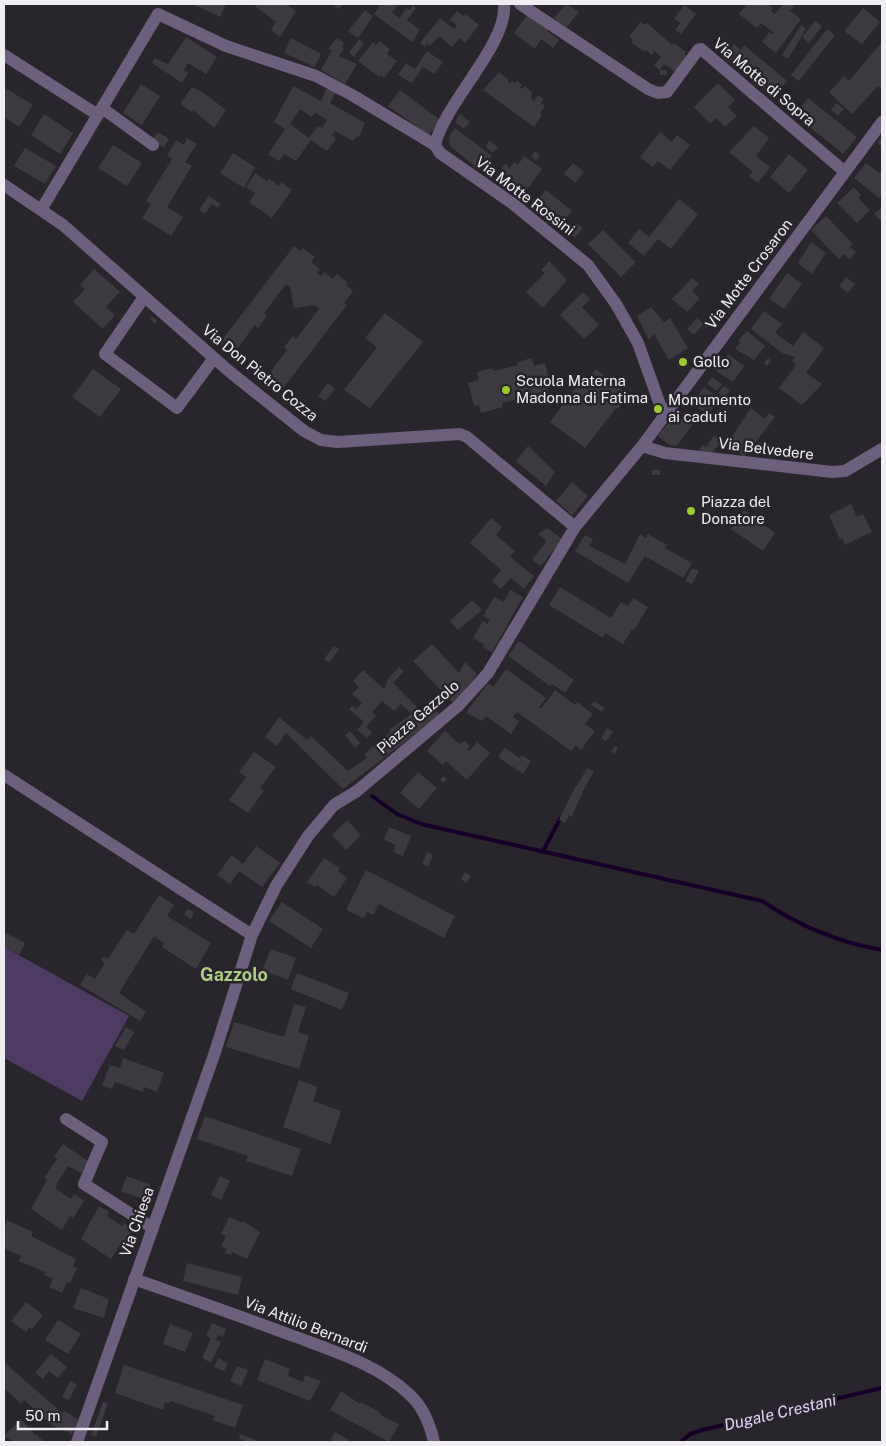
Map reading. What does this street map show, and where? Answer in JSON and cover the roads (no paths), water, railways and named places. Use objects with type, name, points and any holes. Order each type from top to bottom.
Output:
[{"type":"street","points":[[435,145],[442,126],[502,26],[504,4]]},
{"type":"street","name":"Via Motte di Sopra","points":[[520,4],[648,89],[658,93],[667,92],[698,50],[704,50],[845,172]]},
{"type":"street","name":"Via Motte Rossini","points":[[100,111],[158,14],[226,46],[316,76],[352,95],[435,145],[440,153],[512,203],[588,265],[616,304],[638,343],[664,416]]},
{"type":"street","points":[[4,55],[100,111],[153,145]]},
{"type":"street","points":[[41,210],[100,111]]},
{"type":"street","name":"Via Motte Crosaron","points":[[642,446],[882,122]]},
{"type":"street","name":"Via Don Pietro Cozza","points":[[4,186],[63,225],[214,358],[304,431],[321,440],[338,442],[450,434],[468,437],[575,527]]},
{"type":"street","points":[[144,297],[105,354],[177,408],[214,358]]},
{"type":"street","name":"Piazza Gazzolo","points":[[228,1012],[252,935],[276,886],[308,836],[334,805],[357,791],[451,711],[488,673],[575,527],[642,446]]},
{"type":"street","name":"Via Belvedere","points":[[642,446],[665,453],[832,472],[845,471],[882,449]]},
{"type":"street","points":[[4,775],[252,935]]},
{"type":"street","name":"Via Chiesa","points":[[77,1442],[228,1012]]},
{"type":"street","points":[[66,1119],[102,1142],[84,1184],[153,1228]]},
{"type":"street","name":"Via Attilio Bernardi","points":[[134,1279],[348,1356],[397,1384],[421,1408],[430,1425],[434,1442]]},
{"type":"waterway","points":[[372,796],[397,814],[421,824],[762,901],[790,918],[819,932],[865,947],[882,950]]},
{"type":"waterway","points":[[543,851],[560,819]]},
{"type":"waterway","name":"Dugale Crestani","points":[[681,1442],[690,1434],[702,1430],[882,1388]]},
{"type":"place","name":"Gollo","points":[[683,362]]},
{"type":"place","name":"Scuola Materna Madonna di Fatima","points":[[506,390]]},
{"type":"place","name":"Monumento ai caduti","points":[[658,409]]},
{"type":"place","name":"Piazza del Donatore","points":[[691,511]]},
{"type":"district","name":"Gazzolo","points":[[234,975]]}]
